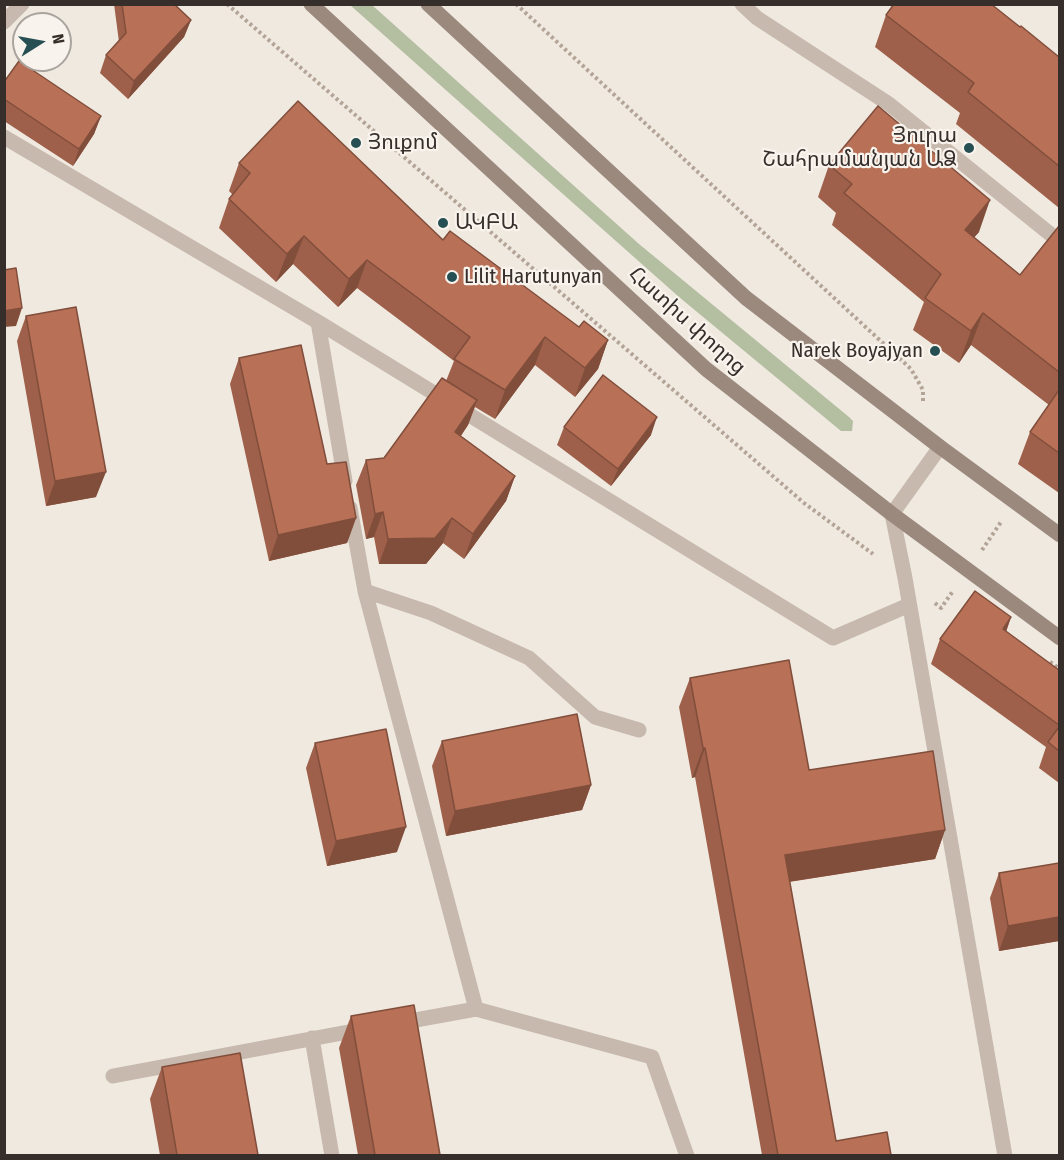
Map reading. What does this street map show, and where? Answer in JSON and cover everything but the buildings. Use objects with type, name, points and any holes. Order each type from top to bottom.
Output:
[{"type":"main road","name":"Հատիս փողոց","points":[[311,4],[706,369],[892,514],[1059,638]]},
{"type":"main road","points":[[428,4],[746,298],[1059,535]]},
{"type":"street","points":[[4,22],[22,4]]},
{"type":"street","points":[[742,4],[757,18],[889,104],[1059,242]]},
{"type":"street","points":[[4,137],[318,322],[833,638],[909,605]]},
{"type":"street","points":[[318,322],[365,591],[476,1009]]},
{"type":"street","points":[[940,447],[892,514],[1005,1155]]},
{"type":"street","points":[[365,591],[431,613],[530,658],[595,717],[639,730]]},
{"type":"street","points":[[113,1076],[476,1009],[652,1057],[687,1155]]},
{"type":"street","points":[[312,1038],[332,1155]]},
{"type":"path","points":[[227,4],[804,503],[905,578],[941,608]]},
{"type":"path","points":[[516,4],[911,369]]},
{"type":"green space","points":[[350,5],[372,5],[639,244],[849,417],[853,421],[852,431],[841,431],[679,297]]},
{"type":"place","name":"Յուքոմ","points":[[356,143]]},
{"type":"place","name":"Յուրա Շահրամանյան ԱՁ","points":[[969,148]]},
{"type":"place","name":"ԱԿԲԱ","points":[[443,223]]},
{"type":"place","name":"Lilit Harutunyan","points":[[452,277]]},
{"type":"place","name":"Narek Boyajyan","points":[[935,351]]}]
